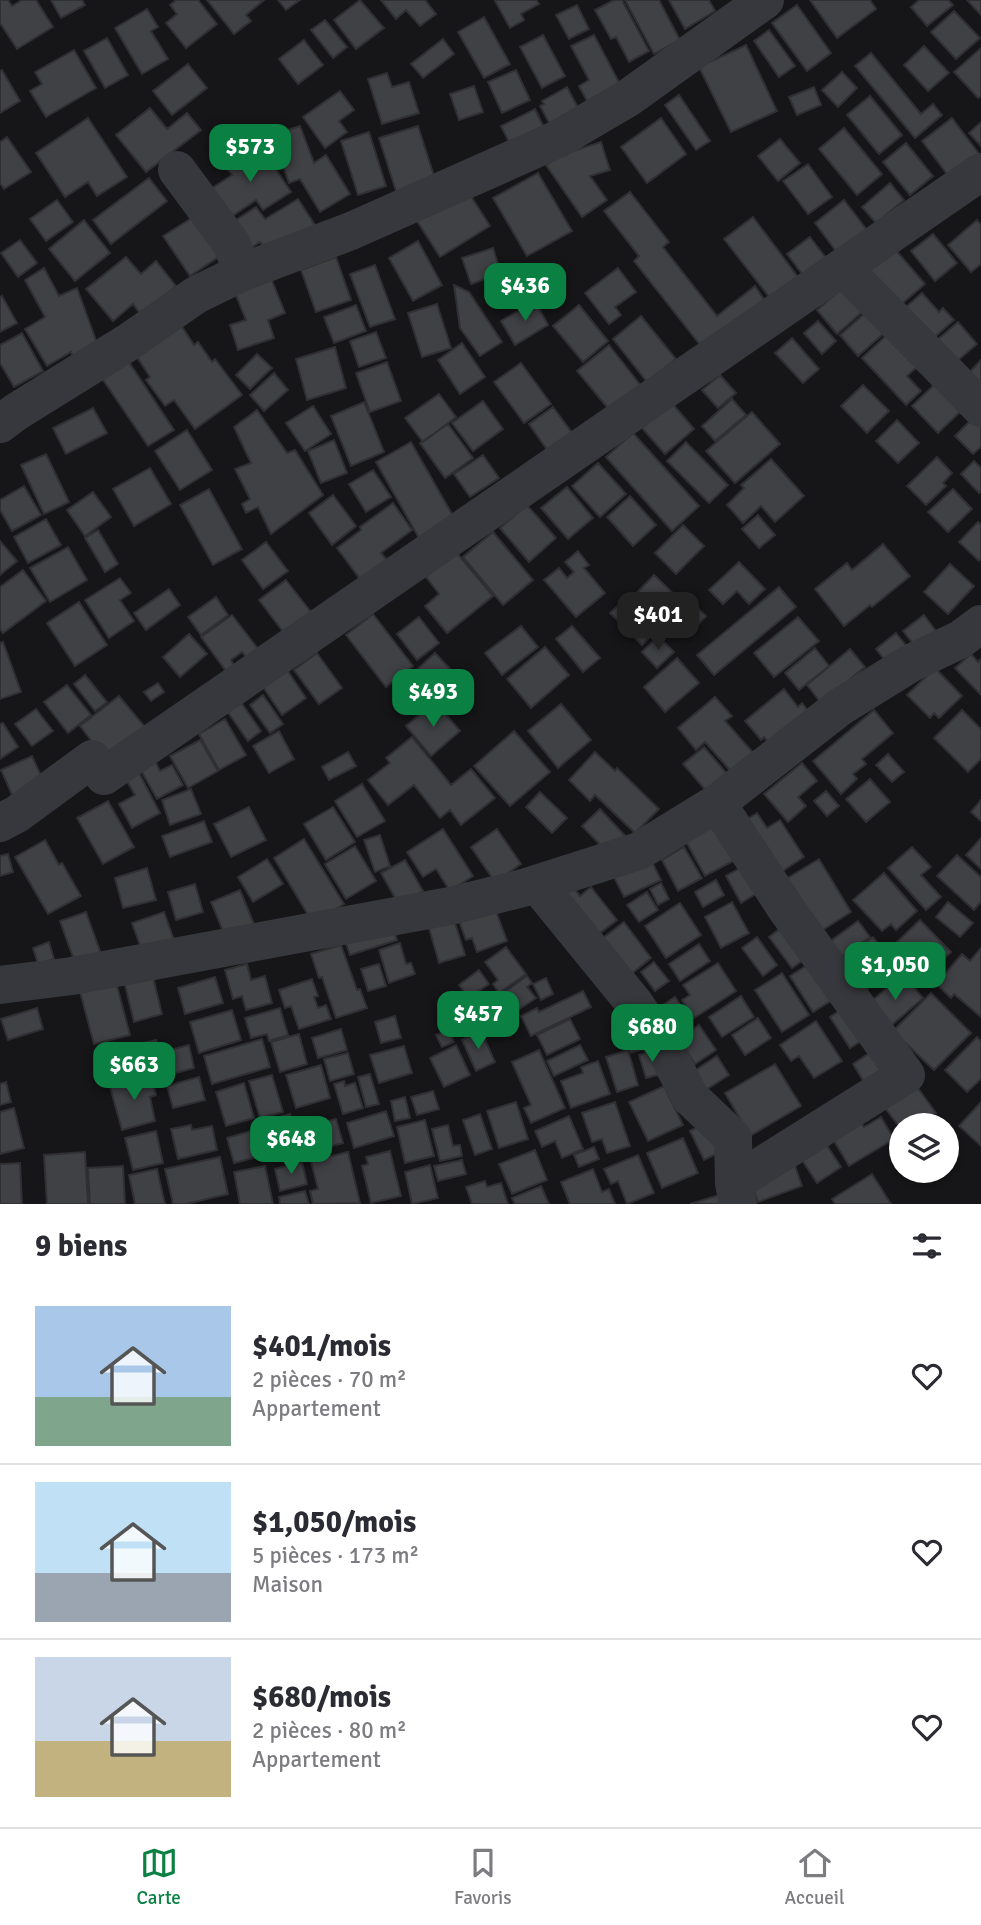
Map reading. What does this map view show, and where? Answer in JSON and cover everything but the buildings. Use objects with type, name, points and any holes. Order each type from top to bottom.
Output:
[{"type":"street","points":[[0,425],[196,295],[243,272],[351,231],[558,139],[628,98],[765,0]]},
{"type":"street","points":[[177,170],[231,243],[243,272]]},
{"type":"street","points":[[0,823],[17,814],[92,759],[104,776],[981,172]]},
{"type":"street","points":[[843,268],[981,408]]},
{"type":"street","points":[[0,985],[72,976],[450,906],[537,884],[639,851],[717,803],[841,707],[911,663],[961,639],[981,624]]},
{"type":"street","points":[[717,803],[787,910],[906,1075],[736,1193]]},
{"type":"street","points":[[537,884],[634,1003],[664,1047],[690,1097],[733,1138],[736,1193]]}]
